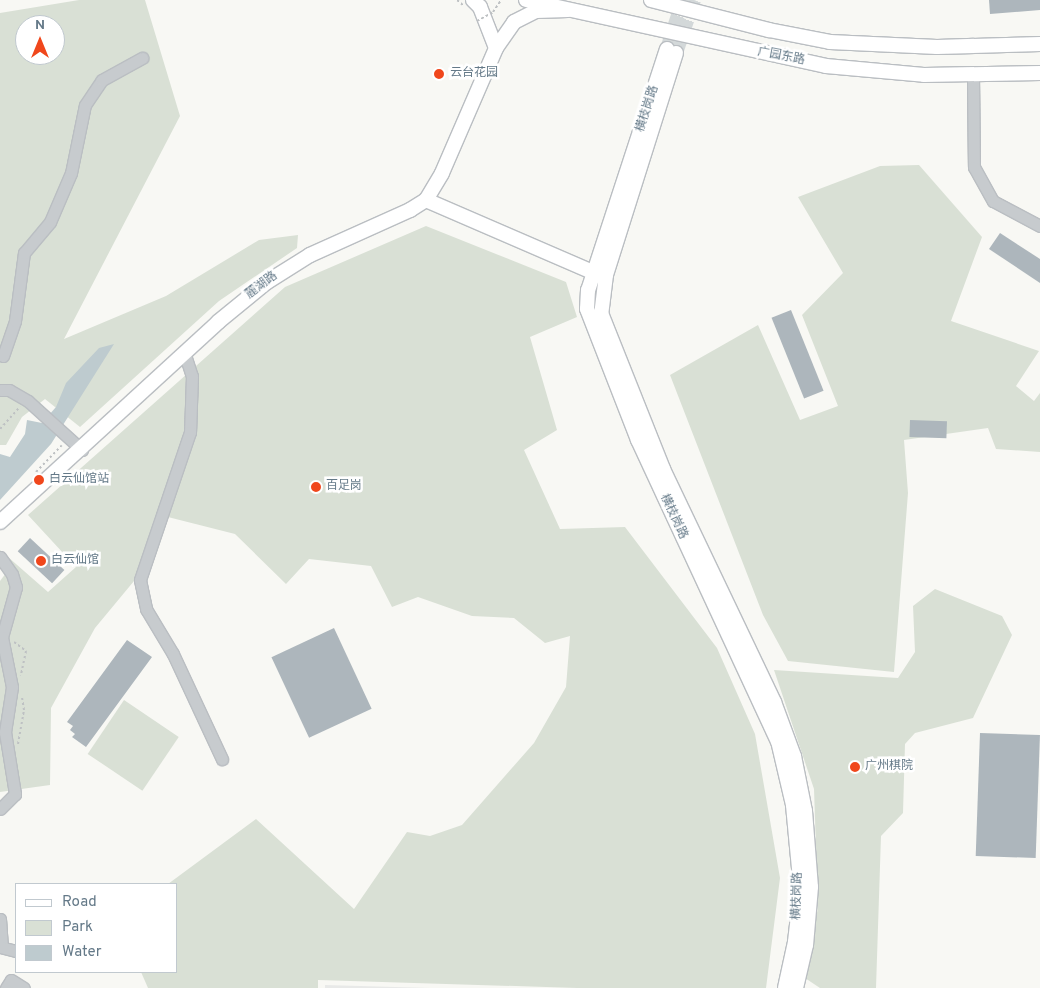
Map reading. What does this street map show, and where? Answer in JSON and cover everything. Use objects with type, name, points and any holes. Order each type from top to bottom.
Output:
[{"type":"main road","points":[[473,0],[480,7],[496,48]]},
{"type":"main road","name":"广园东路","points":[[526,0],[826,66],[884,73],[973,76],[1040,73]]},
{"type":"main road","name":"广园东路","points":[[651,0],[769,30],[830,42],[937,47],[1040,44]]},
{"type":"main road","name":"麓湖路","points":[[0,522],[82,450],[247,297],[291,265],[410,210],[426,200],[442,173],[496,48],[514,22],[536,11],[568,10]]},
{"type":"main road","name":"横枝岗路","points":[[672,51],[599,275],[586,300],[590,323],[638,440],[773,726],[780,749],[796,823],[801,890],[795,942],[785,988]]},
{"type":"main road","points":[[426,200],[599,275]]},
{"type":"main road","name":"横枝岗路","points":[[599,275],[600,313],[619,363],[706,562],[774,702],[794,756],[805,811],[811,887],[806,945],[796,988]]},
{"type":"street","points":[[3,356],[15,321],[24,253],[50,222],[71,173],[85,105],[102,80],[142,58]]},
{"type":"street","points":[[973,76],[974,167],[993,201],[1040,226]]},
{"type":"street","points":[[185,355],[192,376],[190,432],[140,580],[146,609],[173,654],[222,759]]},
{"type":"street","points":[[0,390],[9,390],[28,401],[82,450]]},
{"type":"street","points":[[0,557],[12,574],[16,588],[2,637],[12,688],[5,732],[15,794],[0,809]]},
{"type":"street","points":[[0,919],[1,947],[15,951]]},
{"type":"street","points":[[6,988],[11,980],[24,988]]},
{"type":"path","points":[[477,21],[493,12],[501,0]]},
{"type":"path","points":[[0,429],[28,401]]},
{"type":"path","points":[[32,476],[67,435]]},
{"type":"shaded area","points":[[325,985],[430,988],[325,988]]},
{"type":"green space","points":[[79,0],[145,0],[180,116],[64,339],[166,296],[259,240],[298,235],[297,248],[219,301],[80,427],[45,399],[22,417],[6,445],[0,445],[0,13]]},
{"type":"green space","points":[[919,165],[982,237],[951,321],[1039,351],[1016,386],[1034,401],[1040,393],[1040,452],[996,449],[988,428],[904,440],[908,493],[894,672],[788,661],[763,615],[670,375],[758,325],[800,420],[838,406],[802,315],[843,273],[798,197],[880,166]]},
{"type":"green space","points":[[426,226],[566,282],[577,317],[530,337],[557,430],[524,450],[560,529],[625,527],[717,648],[755,734],[780,878],[766,988],[577,988],[318,980],[318,988],[148,988],[141,973],[178,973],[178,883],[169,883],[256,819],[354,909],[407,832],[430,836],[462,825],[534,743],[566,687],[570,636],[545,643],[514,618],[472,616],[418,597],[392,607],[371,566],[309,559],[286,584],[235,534],[156,514],[134,581],[95,628],[51,708],[50,785],[0,792],[0,581],[6,573],[0,568],[0,550],[48,592],[76,567],[28,515],[285,287]]},
{"type":"green space","name":"广州棋院","points":[[935,589],[1002,616],[1012,635],[973,718],[915,733],[905,744],[903,813],[881,836],[876,988],[820,988],[805,978],[818,907],[814,789],[774,670],[898,678],[915,652],[913,606]]},
{"type":"green space","points":[[124,700],[179,737],[142,791],[88,754]]},
{"type":"water","points":[[114,344],[51,444],[0,500],[0,454],[10,457],[25,434],[27,420],[42,423],[56,407],[66,383],[99,348]]},
{"type":"building","points":[[989,0],[1040,0],[1040,10],[990,14]]},
{"type":"building","points":[[1000,233],[1040,259],[1040,283],[989,249]]},
{"type":"building","points":[[791,310],[824,391],[804,399],[772,318]]},
{"type":"building","points":[[910,420],[947,421],[946,438],[909,437]]},
{"type":"building","name":"白云仙馆","points":[[30,538],[64,570],[52,583],[18,551]]},
{"type":"building","points":[[334,628],[372,709],[309,738],[271,657]]},
{"type":"building","points":[[127,640],[152,657],[86,747],[72,737],[75,734],[70,730],[73,726],[67,722]]},
{"type":"building","points":[[980,733],[1040,735],[1036,858],[976,856]]},
{"type":"tunnel","points":[[667,49],[683,0]]},
{"type":"tunnel","points":[[676,53],[694,0]]},
{"type":"place","name":"云台花园","points":[[439,74]]},
{"type":"place","name":"白云仙馆站","points":[[39,480]]},
{"type":"place","name":"百足岗","points":[[316,487]]},
{"type":"place","name":"白云仙馆","points":[[41,561]]},
{"type":"place","name":"广州棋院","points":[[855,767]]}]
